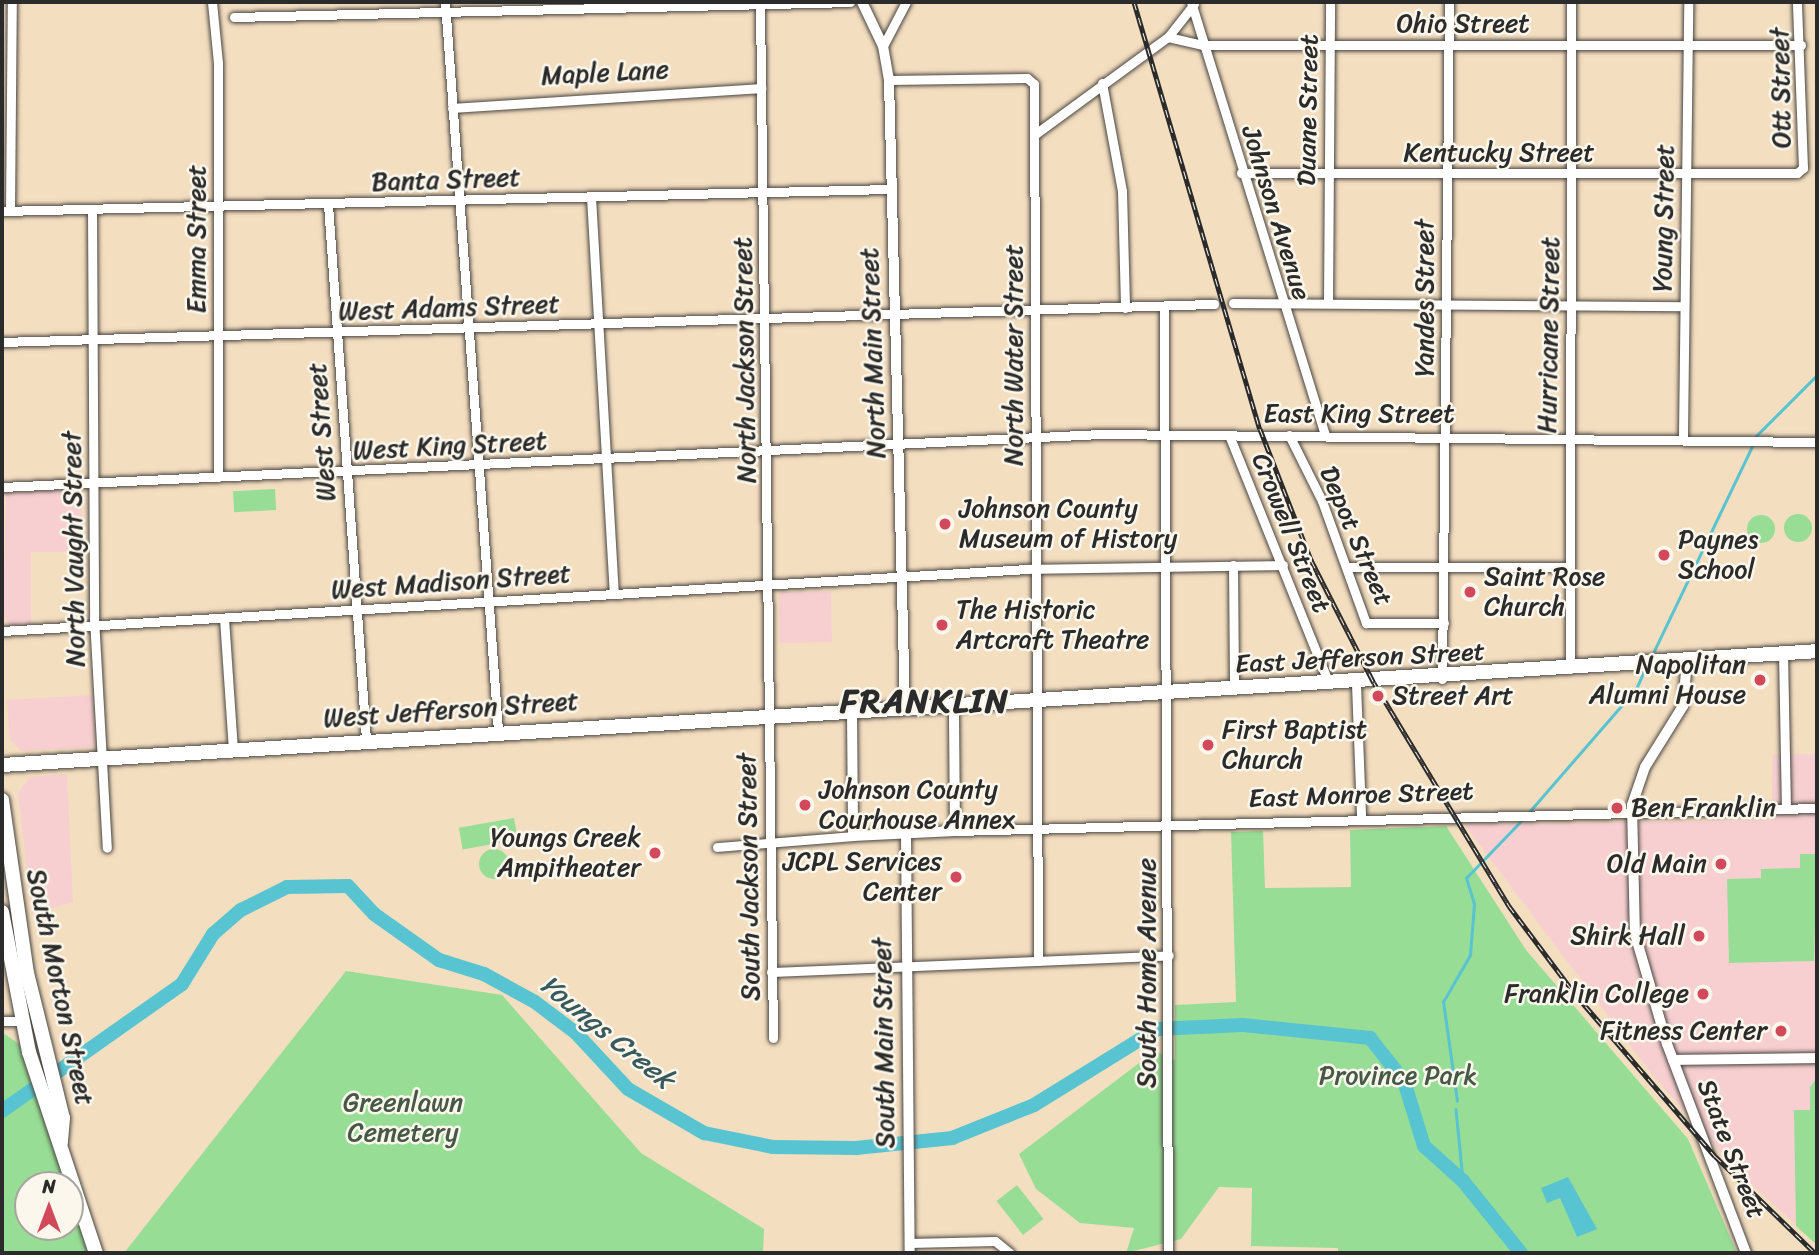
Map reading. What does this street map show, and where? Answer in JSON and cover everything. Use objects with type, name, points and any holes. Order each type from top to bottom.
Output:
[{"type":"main road","name":"East Jefferson Street","points":[[905,708],[1442,679],[1817,650]]},
{"type":"main road","name":"West Jefferson Street","points":[[2,765],[498,730],[905,708]]},
{"type":"main road","name":"South Morton Street","points":[[2,800],[36,1020],[44,1049],[56,1120],[96,1253]]},
{"type":"main road","name":"South Morton Street","points":[[2,912],[29,1052],[56,1120]]},
{"type":"main road","points":[[21,1020],[36,1020]]},
{"type":"street","points":[[6,211],[12,2]]},
{"type":"street","name":"Emma Street","points":[[212,2],[217,208],[218,477]]},
{"type":"street","points":[[234,18],[445,7],[850,2]]},
{"type":"street","name":"North Main Street","points":[[862,2],[883,47],[889,80],[891,189],[898,315],[905,708]]},
{"type":"street","points":[[883,47],[906,2]]},
{"type":"street","name":"Duane Street","points":[[1328,303],[1330,2]]},
{"type":"street","name":"Yandes Street","points":[[1442,679],[1449,2]]},
{"type":"street","name":"Hurricane Street","points":[[1570,669],[1568,567],[1572,2]]},
{"type":"street","name":"Young Street","points":[[1683,436],[1688,2]]},
{"type":"street","name":"Ott Street","points":[[1757,174],[1803,168],[1801,46],[1797,2]]},
{"type":"street","points":[[1034,135],[1168,37],[1193,3]]},
{"type":"street","name":"Johnson Avenue","points":[[1193,3],[1241,173],[1325,435]]},
{"type":"street","name":"North Jackson Street","points":[[760,4],[762,193],[767,319],[768,715]]},
{"type":"street","points":[[445,7],[469,328],[475,466],[498,730]]},
{"type":"street","name":"Ohio Street","points":[[1168,37],[1203,46],[1801,46]]},
{"type":"street","name":"North Water Street","points":[[889,80],[1030,78],[1034,135],[1038,961]]},
{"type":"street","points":[[1102,83],[1122,191],[1125,308]]},
{"type":"street","name":"Maple Lane","points":[[452,108],[761,88]]},
{"type":"street","name":"Kentucky Street","points":[[1241,173],[1757,174]]},
{"type":"street","name":"Banta Street","points":[[6,211],[217,208],[891,189]]},
{"type":"street","points":[[591,197],[614,593]]},
{"type":"street","name":"West Street","points":[[328,204],[366,740]]},
{"type":"street","name":"North Vaught Street","points":[[92,211],[95,627],[107,848]]},
{"type":"street","points":[[1233,303],[1683,306]]},
{"type":"street","name":"West Adams Street","points":[[2,342],[1214,304]]},
{"type":"street","name":"South Home Avenue","points":[[1164,307],[1168,693],[1168,1253]]},
{"type":"street","name":"East King Street","points":[[901,446],[1166,434],[1683,436],[1817,442]]},
{"type":"street","name":"Crowell Street","points":[[1229,435],[1330,685]]},
{"type":"street","name":"Depot Street","points":[[1289,435],[1347,567],[1366,623],[1444,623]]},
{"type":"street","name":"West King Street","points":[[2,487],[901,446]]},
{"type":"street","points":[[1233,565],[1234,689]]},
{"type":"street","name":"West Madison Street","points":[[2,631],[1037,569],[1283,565]]},
{"type":"street","points":[[1347,567],[1568,567]]},
{"type":"street","points":[[224,618],[233,749]]},
{"type":"street","points":[[1783,653],[1786,809]]},
{"type":"street","name":"State Street","points":[[1687,660],[1684,706],[1645,767],[1630,815],[1635,934],[1672,1060],[1746,1253]]},
{"type":"street","points":[[1356,684],[1361,817]]},
{"type":"street","points":[[954,705],[955,831]]},
{"type":"street","points":[[717,847],[853,836],[852,712]]},
{"type":"street","name":"South Jackson Street","points":[[768,715],[773,1038]]},
{"type":"street","name":"East Monroe Street","points":[[853,836],[1361,817],[1503,813],[1630,815],[1817,808]]},
{"type":"street","name":"South Main Street","points":[[906,833],[909,1248]]},
{"type":"street","points":[[771,972],[1169,956]]},
{"type":"street","points":[[2,1021],[21,1020]]},
{"type":"street","points":[[1672,1060],[1817,1058]]},
{"type":"street","points":[[909,1248],[995,1241],[1010,1253]]},
{"type":"shaded area","points":[[81,489],[83,552],[31,552],[31,624],[9,625],[3,614],[6,493]]},
{"type":"shaded area","points":[[831,591],[832,642],[780,643],[779,592]]},
{"type":"shaded area","points":[[94,695],[94,747],[21,751],[10,739],[7,700]]},
{"type":"shaded area","name":"Franklin College","points":[[1817,754],[1817,1244],[1737,1171],[1651,1073],[1464,824],[1772,820],[1772,755]]},
{"type":"shaded area","points":[[67,774],[73,902],[32,914],[18,793],[30,777]]},
{"type":"green space","points":[[275,489],[276,510],[234,512],[233,491]]},
{"type":"green space","points":[[1798,514],[1808,518],[1812,528],[1808,538],[1798,542],[1788,538],[1784,528],[1788,518]]},
{"type":"green space","points":[[1761,515],[1771,519],[1775,529],[1771,539],[1761,543],[1751,539],[1747,529],[1751,519]]},
{"type":"green space","points":[[514,818],[518,840],[463,849],[459,828]]},
{"type":"green space","name":"Province Park","points":[[1446,826],[1526,950],[1688,1139],[1737,1253],[1338,1253],[1338,1248],[1251,1246],[1252,1188],[1219,1187],[1181,1239],[1126,1253],[1134,1228],[1080,1223],[1036,1189],[1019,1154],[1155,1051],[1175,1060],[1175,1005],[1236,1002],[1231,832],[1263,831],[1265,888],[1351,887],[1350,830]]},
{"type":"green space","points":[[494,849],[505,853],[509,864],[505,875],[494,879],[483,875],[479,864],[483,853]]},
{"type":"green space","points":[[1800,854],[1817,854],[1814,961],[1729,963],[1727,879],[1761,878],[1761,869],[1800,868]]},
{"type":"green space","name":"Greenlawn Cemetery","points":[[346,971],[502,995],[641,1153],[764,1229],[763,1253],[124,1253]]},
{"type":"green space","points":[[2,1032],[23,1047],[63,1171],[14,1171],[14,1241],[84,1241],[84,1237],[89,1253],[2,1253]]},
{"type":"green space","points":[[1817,1078],[1817,1245],[1796,1226],[1794,1110],[1810,1110],[1810,1087]]},
{"type":"green space","points":[[1017,1185],[1043,1219],[1023,1235],[997,1201]]},
{"type":"water","points":[[1568,1177],[1597,1229],[1577,1237],[1560,1198],[1547,1203],[1541,1188]]},
{"type":"waterway","points":[[1755,437],[1817,375]]},
{"type":"waterway","points":[[1654,651],[1753,444]]},
{"type":"waterway","points":[[1529,812],[1636,689],[1643,673]]},
{"type":"waterway","points":[[1457,1101],[1443,1002],[1470,955],[1474,904],[1466,878],[1522,820]]},
{"type":"waterway","name":"Youngs Creek","points":[[2,1111],[182,984],[213,934],[241,910],[287,887],[348,886],[374,914],[439,960],[484,974],[535,1002],[576,1033],[628,1089],[704,1133],[773,1147],[856,1148],[952,1138],[1034,1105],[1157,1029],[1243,1025],[1370,1038],[1404,1081],[1424,1146],[1463,1181],[1521,1253]]},
{"type":"waterway","points":[[1456,1109],[1463,1181]]},
{"type":"railway","points":[[1134,2],[1260,429],[1311,560],[1374,683],[1509,906],[1575,994],[1715,1156],[1815,1253]]},
{"type":"place","name":"Johnson County Museum of History","points":[[945,524]]},
{"type":"place","name":"Paynes School","points":[[1664,555]]},
{"type":"place","name":"Saint Rose Church","points":[[1470,592]]},
{"type":"place","name":"The Historic Artcraft Theatre","points":[[942,625]]},
{"type":"place","name":"Napolitan Alumni House","points":[[1760,680]]},
{"type":"place","name":"Street Art","points":[[1378,696]]},
{"type":"place","name":"First Baptist Church","points":[[1208,745]]},
{"type":"place","name":"Johnson County Courhouse Annex","points":[[805,805]]},
{"type":"place","name":"Ben Franklin","points":[[1617,808]]},
{"type":"place","name":"Youngs Creek Ampitheater","points":[[655,853]]},
{"type":"place","name":"Old Main","points":[[1721,864]]},
{"type":"place","name":"JCPL Services Center","points":[[956,877]]},
{"type":"place","name":"Shirk Hall","points":[[1699,936]]},
{"type":"place","name":"Franklin College","points":[[1703,994]]},
{"type":"place","name":"Fitness Center","points":[[1781,1031]]},
{"type":"district","name":"FRANKLIN","points":[[925,702]]}]
